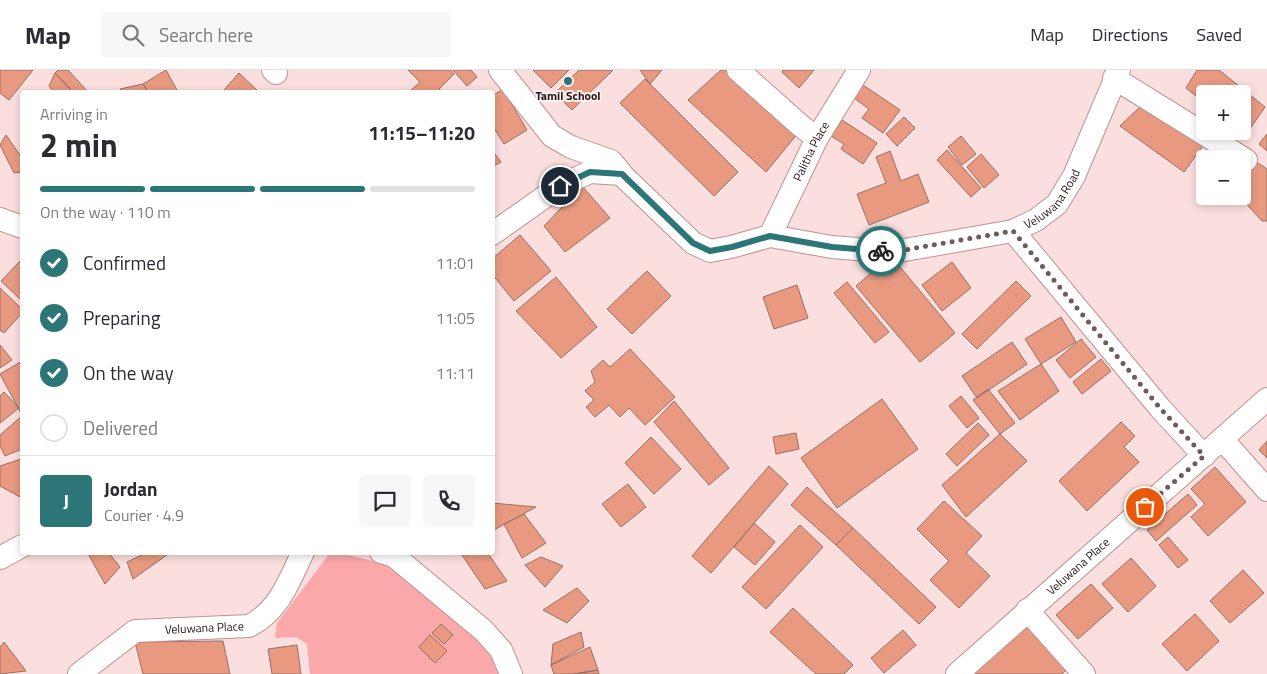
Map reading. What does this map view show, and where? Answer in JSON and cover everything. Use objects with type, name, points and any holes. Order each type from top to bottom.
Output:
[{"type":"street","name":"Veluwana Road","points":[[500,70],[552,136],[571,147],[611,161],[693,243],[710,251],[770,236],[832,247],[893,252],[1013,231],[1036,220],[1057,204],[1074,176],[1116,74]]},
{"type":"street","points":[[738,70],[817,138]]},
{"type":"street","name":"Palitha Place","points":[[770,236],[817,138],[859,70]]},
{"type":"street","points":[[1116,74],[1231,150]]},
{"type":"street","points":[[495,232],[560,186],[590,172],[622,174]]},
{"type":"street","points":[[0,219],[20,226]]},
{"type":"street","points":[[1013,231],[1160,408],[1204,456]]},
{"type":"street","name":"Veluwana Place","points":[[957,674],[1267,399]]},
{"type":"street","points":[[1223,440],[1267,490]]},
{"type":"street","points":[[0,558],[20,547]]},
{"type":"street","name":"Veluwana Place","points":[[79,674],[135,631],[249,626],[264,619],[279,601],[302,555]]},
{"type":"street","points":[[391,555],[482,630],[501,650],[511,674]]},
{"type":"street","points":[[1027,610],[1084,674]]},
{"type":"shaded area","points":[[328,555],[348,555],[398,567],[498,659],[504,674],[310,674],[307,644],[296,637],[275,638],[277,623]]},
{"type":"building","points":[[0,70],[33,70],[9,100],[0,93]]},
{"type":"building","points":[[58,70],[68,70],[86,90],[71,90],[55,73]]},
{"type":"building","points":[[166,70],[177,90],[147,90],[143,84]]},
{"type":"building","points":[[408,70],[451,70],[454,74],[439,89],[440,90],[411,90],[420,82]]},
{"type":"building","points":[[453,70],[471,70],[477,77],[467,86]]},
{"type":"building","points":[[533,70],[569,70],[551,88]]},
{"type":"building","points":[[579,70],[613,70],[572,110],[555,93]]},
{"type":"building","points":[[640,70],[662,70],[650,84]]},
{"type":"building","points":[[721,70],[735,70],[798,133],[766,172],[688,100]]},
{"type":"building","points":[[783,70],[814,70],[799,88],[782,72]]},
{"type":"building","points":[[1197,70],[1219,70],[1238,85],[1196,85],[1196,96],[1186,88]]},
{"type":"building","points":[[55,73],[71,90],[52,90],[49,86]]},
{"type":"building","points":[[239,73],[257,90],[224,90]]},
{"type":"building","points":[[645,79],[738,172],[714,196],[620,103]]},
{"type":"building","points":[[143,84],[147,90],[121,90]]},
{"type":"building","points":[[863,85],[900,110],[883,133],[862,118],[869,109],[854,98]]},
{"type":"building","points":[[503,89],[527,130],[504,144],[495,130],[495,94]]},
{"type":"building","points":[[1251,96],[1265,107],[1251,127]]},
{"type":"building","points":[[1143,104],[1196,137],[1196,140],[1205,143],[1200,150],[1196,150],[1196,155],[1184,172],[1120,126]]},
{"type":"building","points":[[904,117],[915,128],[897,146],[886,134]]},
{"type":"building","points":[[842,120],[877,143],[863,164],[841,149],[844,144],[831,136]]},
{"type":"building","points":[[1267,134],[1267,151],[1259,144]]},
{"type":"building","points":[[6,135],[20,155],[20,172],[14,173],[0,145]]},
{"type":"building","points":[[961,136],[976,154],[962,165],[948,147]]},
{"type":"building","points":[[947,150],[981,188],[971,197],[937,160]]},
{"type":"building","points":[[890,151],[901,181],[918,174],[929,202],[869,225],[857,194],[886,183],[876,157]]},
{"type":"building","points":[[495,154],[501,162],[495,165]]},
{"type":"building","points":[[981,154],[999,175],[984,188],[967,167]]},
{"type":"building","points":[[1255,161],[1267,169],[1267,221],[1262,221],[1247,205],[1251,205],[1251,165]]},
{"type":"building","points":[[582,186],[610,218],[565,252],[544,226]]},
{"type":"building","points":[[520,235],[551,271],[514,301],[495,278],[495,256]]},
{"type":"building","points":[[891,256],[955,333],[920,362],[856,286]]},
{"type":"building","points":[[20,261],[20,299],[1,281]]},
{"type":"building","points":[[952,262],[971,288],[942,311],[922,285]]},
{"type":"building","points":[[647,271],[671,296],[632,334],[607,309]]},
{"type":"building","points":[[556,277],[597,327],[561,358],[516,311]]},
{"type":"building","points":[[1016,281],[1031,296],[977,349],[962,334]]},
{"type":"building","points":[[847,282],[889,332],[875,343],[834,293]]},
{"type":"building","points":[[797,285],[808,318],[774,329],[763,297]]},
{"type":"building","points":[[0,288],[20,307],[20,315],[4,333],[0,330]]},
{"type":"building","points":[[1061,317],[1076,342],[1041,364],[1025,339]]},
{"type":"building","points":[[1081,339],[1096,357],[1070,378],[1056,360]]},
{"type":"building","points":[[1012,342],[1027,364],[977,398],[962,376]]},
{"type":"building","points":[[0,345],[12,360],[0,368]]},
{"type":"building","points":[[630,349],[675,397],[645,425],[629,408],[620,417],[609,405],[595,417],[586,407],[594,400],[585,391],[595,382],[591,371],[603,360],[610,367]]},
{"type":"building","points":[[1101,359],[1111,371],[1082,394],[1073,382]]},
{"type":"building","points":[[20,362],[20,411],[0,374]]},
{"type":"building","points":[[1041,364],[1059,391],[1020,420],[998,391]]},
{"type":"building","points":[[988,389],[1015,423],[1000,434],[973,400]]},
{"type":"building","points":[[4,392],[19,408],[0,423],[0,396]]},
{"type":"building","points":[[961,396],[979,418],[967,428],[949,406]]},
{"type":"building","points":[[882,399],[918,449],[837,508],[801,458]]},
{"type":"building","points":[[674,401],[729,468],[709,485],[654,422]]},
{"type":"building","points":[[20,418],[20,450],[5,456],[0,446],[0,435]]},
{"type":"building","points":[[1121,422],[1135,436],[1124,447],[1139,462],[1087,511],[1059,481]]},
{"type":"building","points":[[978,423],[989,435],[957,466],[946,454]]},
{"type":"building","points":[[796,433],[799,449],[776,454],[773,437]]},
{"type":"building","points":[[1000,434],[1027,461],[966,517],[942,485]]},
{"type":"building","points":[[651,437],[681,469],[654,494],[625,463]]},
{"type":"building","points":[[1267,441],[1267,458],[1259,450]]},
{"type":"building","points":[[20,459],[20,497],[0,486],[0,466]]},
{"type":"building","points":[[769,466],[788,484],[711,573],[692,556]]},
{"type":"building","points":[[1215,467],[1246,502],[1208,536],[1191,517],[1205,504],[1191,489]]},
{"type":"building","points":[[628,484],[646,507],[621,527],[602,504]]},
{"type":"building","points":[[807,487],[853,528],[836,545],[791,505]]},
{"type":"building","points":[[1188,494],[1197,505],[1156,541],[1147,530]]},
{"type":"building","points":[[944,501],[982,536],[966,553],[990,576],[959,608],[930,580],[949,561],[917,529]]},
{"type":"building","points":[[495,503],[536,507],[495,529]]},
{"type":"building","points":[[524,514],[546,543],[522,558],[504,524]]},
{"type":"building","points":[[754,523],[775,542],[755,565],[734,547]]},
{"type":"building","points":[[800,525],[823,547],[766,609],[742,587]]},
{"type":"building","points":[[853,528],[936,607],[919,624],[836,545]]},
{"type":"building","points":[[1168,537],[1188,560],[1178,568],[1159,545]]},
{"type":"building","points":[[89,555],[110,555],[120,567],[105,584]]},
{"type":"building","points":[[142,555],[167,555],[133,579],[127,562]]},
{"type":"building","points":[[462,555],[489,555],[507,581],[485,589]]},
{"type":"building","points":[[541,557],[563,566],[545,587],[525,565]]},
{"type":"building","points":[[1131,558],[1156,586],[1128,612],[1102,584]]},
{"type":"building","points":[[1243,570],[1264,593],[1230,623],[1210,601]]},
{"type":"building","points":[[1091,584],[1113,608],[1078,639],[1056,615]]},
{"type":"building","points":[[577,588],[589,601],[567,623],[543,610]]},
{"type":"building","points":[[793,608],[853,665],[844,674],[816,674],[770,632]]},
{"type":"building","points":[[1195,614],[1219,641],[1187,671],[1162,644]]},
{"type":"building","points":[[441,624],[453,635],[444,644],[432,633]]},
{"type":"building","points":[[1028,626],[1066,670],[1062,674],[971,674]]},
{"type":"building","points":[[903,630],[916,645],[884,673],[871,658]]},
{"type":"building","points":[[581,632],[584,647],[551,665],[553,644]]},
{"type":"building","points":[[430,635],[447,651],[435,663],[419,647]]},
{"type":"building","points":[[223,641],[230,674],[143,674],[135,642]]},
{"type":"building","points":[[4,642],[26,671],[0,674],[0,647]]},
{"type":"building","points":[[297,645],[301,674],[272,674],[268,649]]},
{"type":"building","points":[[590,647],[598,670],[574,674],[554,674],[551,665]]},
{"type":"building","points":[[598,670],[599,674],[574,674]]},
{"type":"way so far","points":[[881,251],[893,252],[1013,231],[1160,408],[1204,456],[1145,507]]},
{"type":"place","name":"Tamil School","points":[[568,81]]},
{"type":"route","points":[[560,186],[590,172],[622,174],[693,243],[710,251],[770,236],[832,247],[881,251]]}]
